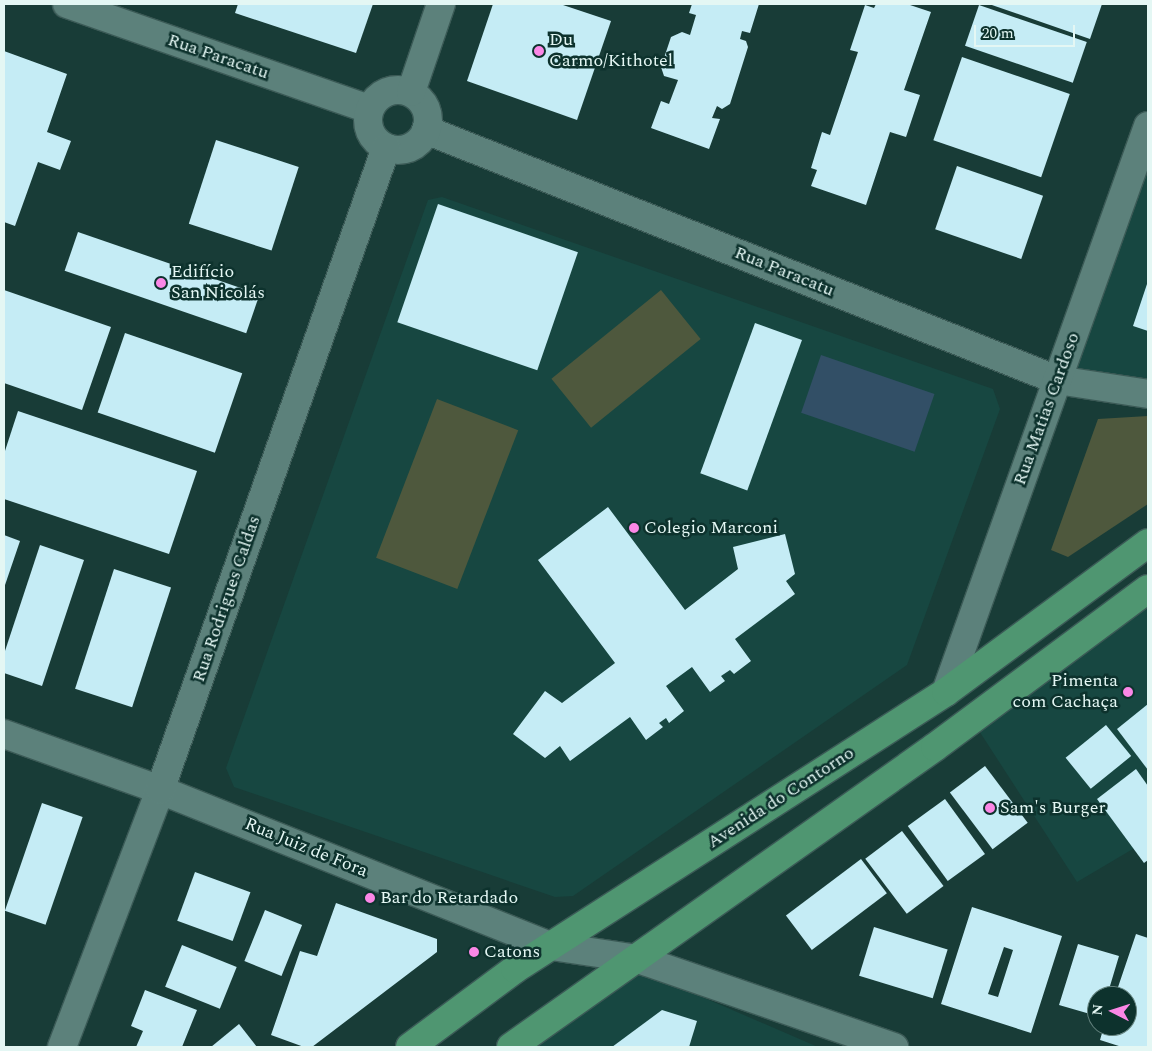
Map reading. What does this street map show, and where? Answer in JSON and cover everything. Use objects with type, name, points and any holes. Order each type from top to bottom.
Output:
[{"type":"main road","name":"Avenida do Contorno","points":[[410,1047],[551,946],[946,692],[1148,543]]},
{"type":"main road","points":[[511,1047],[638,959],[935,747],[1148,589]]},
{"type":"street","name":"Rua Paracatu","points":[[67,4],[369,109]]},
{"type":"street","points":[[411,92],[441,4]]},
{"type":"street","points":[[402,89],[411,92],[424,104],[428,122],[426,130],[414,146],[405,150],[386,148],[375,140],[368,129],[369,109],[382,94],[402,89]]},
{"type":"street","name":"Rua Matias Cardoso","points":[[946,692],[1148,126]]},
{"type":"street","name":"Rua Paracatu","points":[[426,130],[1057,380],[1148,394]]},
{"type":"street","name":"Rua Rodrigues Caldas","points":[[62,1047],[160,790],[386,148]]},
{"type":"street","name":"Rua Juiz de Fora","points":[[4,734],[160,790],[551,946],[638,959],[894,1047]]},
{"type":"shaded area","points":[[1148,141],[1148,388],[1065,375]]},
{"type":"shaded area","name":"Colegio Marconi","points":[[442,197],[993,389],[1000,409],[907,665],[573,896],[555,897],[234,787],[226,768],[428,200]]},
{"type":"shaded area","points":[[821,355],[934,394],[915,452],[801,413]]},
{"type":"shaded area","points":[[1148,592],[1148,840],[1077,882],[972,720]]},
{"type":"shaded area","points":[[642,971],[818,1047],[536,1047]]},
{"type":"green space","points":[[661,290],[701,339],[591,428],[551,379]]},
{"type":"green space","points":[[437,399],[518,430],[457,589],[376,558]]},
{"type":"green space","points":[[1148,416],[1148,504],[1068,557],[1051,550],[1098,419]]},
{"type":"building","points":[[238,4],[373,4],[356,53],[235,13]]},
{"type":"building","name":"Du Carmo/Kithotel","points":[[493,4],[560,4],[611,21],[577,120],[467,81]]},
{"type":"building","points":[[692,4],[759,4],[750,33],[742,31],[740,39],[746,41],[748,47],[730,104],[722,109],[717,106],[712,118],[720,119],[709,149],[651,128],[661,101],[669,104],[678,80],[664,76],[661,67],[671,37],[682,32],[690,35],[696,15],[689,13]]},
{"type":"building","points":[[876,4],[907,4],[931,12],[904,90],[920,95],[906,137],[890,132],[866,205],[811,186],[817,170],[811,168],[822,132],[830,135],[858,52],[850,50],[865,5],[874,8]]},
{"type":"building","points":[[989,4],[1102,4],[1090,39]]},
{"type":"building","points":[[979,5],[1087,42],[1073,83],[965,46]]},
{"type":"building","points":[[4,51],[67,74],[47,132],[71,141],[60,170],[38,162],[15,226],[4,222]]},
{"type":"building","points":[[962,57],[1070,94],[1041,177],[933,140]]},
{"type":"building","points":[[216,140],[299,167],[272,251],[189,224]]},
{"type":"building","points":[[957,166],[1043,196],[1021,259],[935,229]]},
{"type":"building","points":[[438,204],[578,252],[537,370],[397,322]]},
{"type":"building","name":"Edifício San Nicolás","points":[[78,232],[260,295],[246,333],[65,271]]},
{"type":"building","points":[[1148,281],[1148,331],[1133,326]]},
{"type":"building","points":[[4,290],[111,327],[82,410],[4,383]]},
{"type":"building","points":[[755,323],[802,340],[747,490],[700,473]]},
{"type":"building","points":[[125,333],[242,373],[215,453],[98,412]]},
{"type":"building","points":[[18,411],[197,471],[169,554],[4,499],[4,454]]},
{"type":"building","points":[[608,507],[685,610],[738,569],[733,547],[785,534],[795,574],[786,581],[795,594],[735,639],[751,661],[734,674],[730,670],[721,676],[725,681],[710,692],[692,667],[666,686],[684,711],[669,723],[666,718],[659,723],[663,727],[646,740],[630,717],[570,761],[560,746],[545,758],[513,734],[545,691],[562,703],[615,663],[538,560]]},
{"type":"building","points":[[4,535],[20,541],[4,588]]},
{"type":"building","points":[[40,545],[84,560],[42,686],[4,673],[4,654]]},
{"type":"building","points":[[114,569],[171,588],[132,707],[75,689]]},
{"type":"building","points":[[1148,704],[1148,770],[1117,729]]},
{"type":"building","points":[[1106,725],[1131,756],[1091,789],[1066,758]]},
{"type":"building","points":[[985,766],[1028,823],[993,849],[950,792]]},
{"type":"building","points":[[1136,769],[1148,786],[1148,860],[1144,863],[1097,799]]},
{"type":"building","points":[[945,799],[985,854],[948,881],[908,826]]},
{"type":"building","points":[[42,803],[83,817],[46,925],[5,911]]},
{"type":"building","points":[[902,831],[944,886],[907,914],[865,859]]},
{"type":"building","points":[[861,859],[887,893],[812,950],[786,916]]},
{"type":"building","points":[[195,872],[250,892],[233,941],[177,921]]},
{"type":"building","points":[[336,903],[437,939],[437,952],[312,1047],[304,1047],[271,1035],[300,951],[317,956]]},
{"type":"building","points":[[972,907],[1062,936],[1031,1033],[941,1004]],"holes":[[[1004,947],[1013,950],[998,997],[988,994]]]},
{"type":"building","points":[[265,910],[302,925],[281,976],[244,961]]},
{"type":"building","points":[[874,927],[948,950],[933,998],[859,976]]},
{"type":"building","points":[[1136,934],[1148,938],[1148,1047],[1122,1047],[1100,1040],[1101,1036],[1137,1036],[1137,986],[1118,986]]},
{"type":"building","points":[[1078,944],[1119,956],[1110,986],[1087,986],[1087,1013],[1059,1005]]},
{"type":"building","points":[[182,945],[237,967],[220,1009],[165,987]]},
{"type":"building","points":[[145,990],[197,1010],[182,1047],[136,1047],[143,1031],[131,1026]]},
{"type":"building","points":[[662,1010],[697,1021],[689,1047],[612,1047]]},
{"type":"building","points":[[239,1024],[257,1047],[211,1047]]},
{"type":"place","name":"Du Carmo/Kithotel","points":[[539,51]]},
{"type":"place","name":"Edifício San Nicolás","points":[[161,283]]},
{"type":"place","name":"Colegio Marconi","points":[[634,528]]},
{"type":"place","name":"Pimenta com Cachaça","points":[[1128,692]]},
{"type":"place","name":"Sam's Burger","points":[[990,808]]},
{"type":"place","name":"Bar do Retardado","points":[[370,898]]},
{"type":"place","name":"Catons","points":[[474,952]]}]
